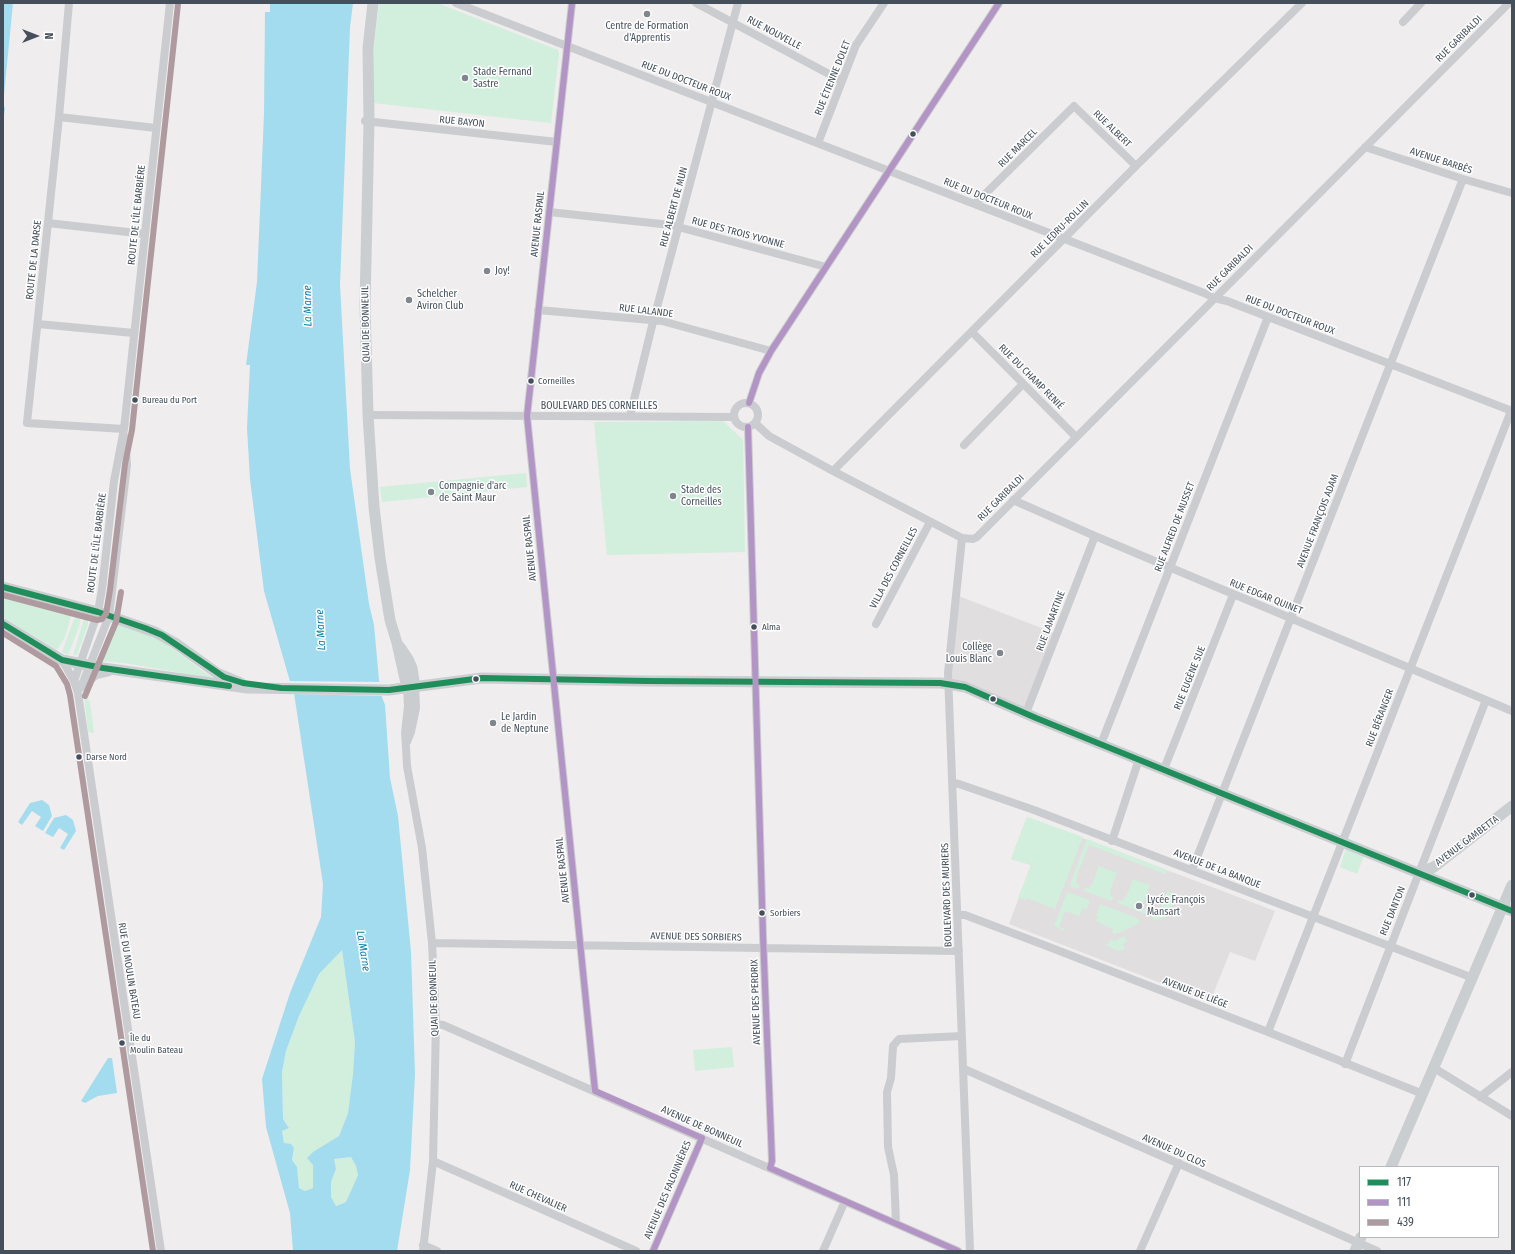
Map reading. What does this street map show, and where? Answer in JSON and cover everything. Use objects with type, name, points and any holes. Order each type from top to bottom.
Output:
[{"type":"main road","name":"QUAI DE BONNEUIL","points":[[373,3],[368,48],[367,122],[365,305],[368,415],[374,508],[380,558],[390,620],[411,688]]},
{"type":"main road","points":[[3,587],[104,614],[146,628],[162,635],[224,677],[243,683],[281,688]]},
{"type":"main road","points":[[3,624],[62,660],[115,670],[247,688],[389,690],[482,678],[949,684],[970,690],[1139,760],[1223,792],[1507,909]]},
{"type":"main road","points":[[78,687],[95,674],[115,670]]},
{"type":"main road","name":"AVENUE GAMBETTA","points":[[1420,872],[1434,866],[1512,806]]},
{"type":"main road","points":[[1391,1166],[1473,978],[1507,909],[1512,885]]},
{"type":"street","name":"ROUTE DE LA DARSE","points":[[69,3],[59,117],[27,423],[124,429]]},
{"type":"street","name":"ROUTE DE L'ÎLE BARBIÈRE","points":[[78,687],[84,665],[104,614],[126,465],[124,429],[170,3]]},
{"type":"street","name":"RUE DU DOCTEUR ROUX","points":[[456,3],[1214,298],[1268,317],[1511,411]]},
{"type":"street","name":"AVENUE RASPAIL","points":[[572,3],[527,416],[595,1091]]},
{"type":"street","name":"RUE NOUVELLE","points":[[696,3],[842,81]]},
{"type":"street","name":"RUE ALBERT DE MUN","points":[[630,416],[678,227],[738,3]]},
{"type":"street","name":"RUE ÉTIENNE DOLET","points":[[818,143],[856,45],[884,3]]},
{"type":"street","points":[[749,404],[759,373],[771,351],[999,3]]},
{"type":"street","name":"RUE LEDRU-ROLLIN","points":[[834,471],[1136,166],[1302,3]]},
{"type":"street","points":[[1403,22],[1421,3]]},
{"type":"street","name":"RUE GARIBALDI","points":[[962,538],[973,539],[977,537],[1509,3]]},
{"type":"street","name":"RUE ALBERT","points":[[1074,106],[1136,166]]},
{"type":"street","name":"RUE MARCEL","points":[[975,204],[1074,106]]},
{"type":"street","points":[[59,117],[156,128]]},
{"type":"street","name":"RUE BAYON","points":[[367,122],[557,142]]},
{"type":"street","name":"AVENUE BARBÈS","points":[[1365,147],[1463,179],[1512,193]]},
{"type":"street","name":"AVENUE FRANÇOIS ADAM","points":[[1192,870],[1463,179]]},
{"type":"street","name":"RUE DES TROIS YVONNE","points":[[549,212],[672,225],[826,267]]},
{"type":"street","points":[[48,224],[145,234]]},
{"type":"street","name":"RUE LALANDE","points":[[538,310],[662,321],[771,351]]},
{"type":"street","name":"RUE ALFRED DE MUSSET","points":[[1101,744],[1268,317]]},
{"type":"street","points":[[38,324],[134,333]]},
{"type":"street","name":"RUE DU CHAMP RENIÉ","points":[[972,332],[1076,437]]},
{"type":"street","points":[[964,445],[1023,384]]},
{"type":"street","points":[[752,425],[757,419],[757,411],[753,405],[745,403],[738,406],[734,416],[741,426],[752,425],[834,471],[962,538]]},
{"type":"street","name":"RUE BÉRANGER","points":[[1268,1032],[1511,411]]},
{"type":"street","name":"BOULEVARD DES CORNEILLES","points":[[368,415],[734,416]]},
{"type":"street","name":"AVENUE DES PERDRIX","points":[[752,425],[756,681],[772,1161],[770,1168]]},
{"type":"street","name":"RUE EDGAR QUINET","points":[[1013,500],[1233,595],[1512,711]]},
{"type":"street","name":"VILLA DES CORNEILLES","points":[[876,624],[930,522]]},
{"type":"street","name":"RUE LAMARTINE","points":[[1026,713],[1095,536]]},
{"type":"street","name":"BOULEVARD DES MURIERS","points":[[962,538],[948,673],[970,1251]]},
{"type":"street","name":"RUE EUGÈNE SUE","points":[[1164,770],[1233,595]]},
{"type":"street","points":[[62,660],[78,687]]},
{"type":"street","name":"RUE DU MOULIN BATEAU","points":[[78,687],[161,1251]]},
{"type":"street","name":"QUAI DE BONNEUIL","points":[[411,688],[405,733],[406,747],[410,782],[422,848],[432,943],[436,1024],[433,1162],[423,1248]]},
{"type":"street","name":"RUE DANTON","points":[[1345,1064],[1389,947],[1420,872],[1486,700]]},
{"type":"street","points":[[1112,841],[1139,760]]},
{"type":"street","name":"AVENUE DE LA BANQUE","points":[[953,783],[1026,808],[1192,870],[1473,978]]},
{"type":"street","name":"AVENUE DE LIÈGE","points":[[958,915],[965,915],[1268,1032],[1423,1094]]},
{"type":"street","name":"AVENUE DES SORBIERS","points":[[432,943],[959,951]]},
{"type":"street","name":"AVENUE DE BONNEUIL","points":[[436,1024],[443,1025],[595,1091],[958,1251]]},
{"type":"street","points":[[896,1223],[894,1175],[888,1147],[887,1092],[891,1078],[893,1046],[899,1039],[962,1036]]},
{"type":"street","points":[[1434,1068],[1512,1116]]},
{"type":"street","name":"AVENUE DU CLOS","points":[[964,1069],[1358,1244],[1377,1251]]},
{"type":"street","points":[[1480,1097],[1512,1072]]},
{"type":"street","name":"AVENUE DES FALONNIÈRES","points":[[653,1251],[702,1138]]},
{"type":"street","name":"RUE CHEVALIER","points":[[433,1162],[636,1251]]},
{"type":"street","points":[[1140,1251],[1179,1164]]},
{"type":"street","points":[[823,1251],[845,1201]]},
{"type":"street","points":[[423,1248],[437,1251]]},
{"type":"shaded area","name":"Collège Louis Blanc","points":[[956,595],[1057,634],[1026,713],[949,684]]},
{"type":"shaded area","name":"Lycée François Mansart","points":[[1027,817],[1275,911],[1255,961],[1230,952],[1210,1002],[1009,924],[1031,865],[1011,859]]},
{"type":"green space","name":"Stade Fernand Sastre","points":[[379,3],[437,3],[558,50],[559,54],[551,123],[373,103],[374,48]]},
{"type":"green space","name":"Stade des Corneilles","points":[[723,421],[743,440],[745,552],[607,555],[594,422]]},
{"type":"green space","name":"Compagnie d'arc de Saint Maur","points":[[526,473],[527,487],[382,502],[380,487]]},
{"type":"green space","points":[[3,590],[73,609],[65,637],[57,650],[3,617]]},
{"type":"green space","points":[[77,611],[82,612],[79,627],[68,655],[62,652]]},
{"type":"green space","points":[[85,616],[88,620],[88,625],[77,655],[73,655]]},
{"type":"green space","points":[[122,625],[161,640],[204,672],[217,679],[124,663],[100,661],[101,654],[105,652],[107,644],[106,641],[114,627]]},
{"type":"green space","points":[[3,631],[52,663],[51,665],[3,635]]},
{"type":"green space","points":[[84,695],[90,702],[94,733],[88,731]]},
{"type":"green space","points":[[1027,817],[1083,837],[1055,909],[1027,898],[1025,900],[1018,898],[1031,865],[1011,859]]},
{"type":"green space","points":[[1087,839],[1172,873],[1166,871],[1165,874],[1089,845],[1076,878],[1076,883],[1080,885],[1078,889],[1071,887],[1070,884]]},
{"type":"green space","points":[[1346,848],[1364,856],[1357,874],[1340,867]]},
{"type":"green space","points":[[1099,866],[1117,873],[1110,891],[1110,896],[1114,898],[1111,901],[1084,891],[1085,887],[1089,888],[1092,884]]},
{"type":"green space","points":[[1133,879],[1150,885],[1143,904],[1145,904],[1143,909],[1147,910],[1145,914],[1118,903],[1118,900],[1123,901],[1124,897],[1126,897]]},
{"type":"green space","points":[[1167,891],[1176,895],[1168,916],[1154,921],[1151,914],[1152,912],[1157,914],[1158,910],[1160,910]]},
{"type":"green space","points":[[1067,892],[1090,900],[1087,909],[1083,908],[1079,916],[1065,911],[1059,927],[1065,929],[1064,931],[1054,926]]},
{"type":"green space","points":[[1100,904],[1137,918],[1139,919],[1139,923],[1114,934],[1112,932],[1113,929],[1096,921],[1098,916],[1096,915]]},
{"type":"green space","points":[[1125,936],[1127,941],[1123,944],[1125,949],[1119,951],[1108,947],[1107,945],[1110,939],[1114,941]]},
{"type":"green space","points":[[342,949],[355,1042],[348,1113],[339,1136],[327,1145],[313,1165],[313,1188],[305,1191],[299,1188],[297,1167],[292,1160],[294,1148],[284,1143],[282,1131],[289,1127],[283,1119],[282,1072],[286,1051],[299,1016],[319,974]]},
{"type":"green space","points":[[732,1047],[734,1067],[695,1071],[693,1050]]},
{"type":"green space","points":[[351,1157],[356,1166],[358,1175],[346,1202],[335,1206],[331,1197],[331,1182],[336,1169],[333,1159]]},
{"type":"water","points":[[3,3],[13,3],[3,105]]},
{"type":"water","name":"La Marne","points":[[270,3],[353,3],[350,27],[340,285],[350,469],[369,604],[374,625],[379,680],[385,705],[390,778],[398,816],[411,952],[415,1074],[410,1170],[397,1251],[293,1251],[290,1213],[266,1127],[262,1079],[290,993],[321,917],[323,884],[294,693],[264,591],[250,479],[247,428],[250,365],[246,365],[257,282],[264,114],[265,12],[270,12]],"holes":[[[342,950],[355,1042],[348,1113],[339,1136],[313,1152],[307,1158],[313,1165],[313,1188],[305,1191],[299,1188],[297,1167],[292,1160],[294,1148],[291,1144],[284,1143],[282,1131],[289,1128],[283,1119],[282,1072],[286,1051],[299,1016],[319,974]],[[351,1157],[356,1166],[358,1175],[346,1202],[336,1206],[331,1197],[331,1182],[336,1169],[334,1159]]]},
{"type":"water","points":[[3,105],[5,108],[3,123]]},
{"type":"water","points":[[42,800],[49,805],[52,816],[43,831],[35,826],[41,817],[32,811],[22,825],[18,822],[30,803]]},
{"type":"water","points":[[66,815],[73,820],[76,831],[64,850],[60,848],[68,834],[59,828],[53,837],[45,833],[54,818]]},
{"type":"water","points":[[108,1058],[112,1058],[117,1093],[98,1096],[85,1103],[81,1101]]},
{"type":"pier","points":[[287,681],[382,682],[384,696],[292,694]]},
{"type":"transit line","name":"111","points":[[572,3],[527,416],[595,1091],[702,1138],[653,1251]]},
{"type":"transit line","name":"111","points":[[749,403],[759,373],[771,351],[999,3]]},
{"type":"transit line","name":"439","points":[[3,595],[97,620],[102,619],[106,614],[125,464],[132,430],[178,4]]},
{"type":"transit line","name":"111","points":[[748,427],[763,936],[772,1161],[770,1168],[958,1251]]},
{"type":"transit line","name":"117","points":[[3,587],[98,612],[145,628],[162,635],[224,677],[243,683],[281,688],[389,690],[482,678],[940,683],[965,687],[1036,718],[1512,911]]},
{"type":"transit line","name":"439","points":[[85,696],[116,622],[121,592]]},
{"type":"transit line","name":"117","points":[[3,624],[62,660],[103,668],[229,686]]},
{"type":"transit line","name":"439","points":[[3,633],[56,666],[67,684],[70,695],[153,1251]]},
{"type":"place","name":"Centre de Formation d'Apprentis","points":[[647,14]]},
{"type":"place","name":"Stade Fernand Sastre","points":[[465,78]]},
{"type":"place","name":"Joy!","points":[[487,271]]},
{"type":"place","name":"Schelcher Aviron Club","points":[[409,300]]},
{"type":"place","name":"Corneilles","points":[[531,381]]},
{"type":"place","name":"Bureau du Port","points":[[135,400]]},
{"type":"place","name":"Compagnie d'arc de Saint Maur","points":[[431,492]]},
{"type":"place","name":"Stade des Corneilles","points":[[673,496]]},
{"type":"place","name":"Alma","points":[[754,627]]},
{"type":"place","name":"Collège Louis Blanc","points":[[1000,653]]},
{"type":"place","name":"Le Jardin de Neptune","points":[[493,723]]},
{"type":"place","name":"Darse Nord","points":[[79,757]]},
{"type":"place","name":"Lycée François Mansart","points":[[1139,906]]},
{"type":"place","name":"Sorbiers","points":[[762,913]]},
{"type":"place","name":"Île du Moulin Bateau","points":[[122,1043]]}]
